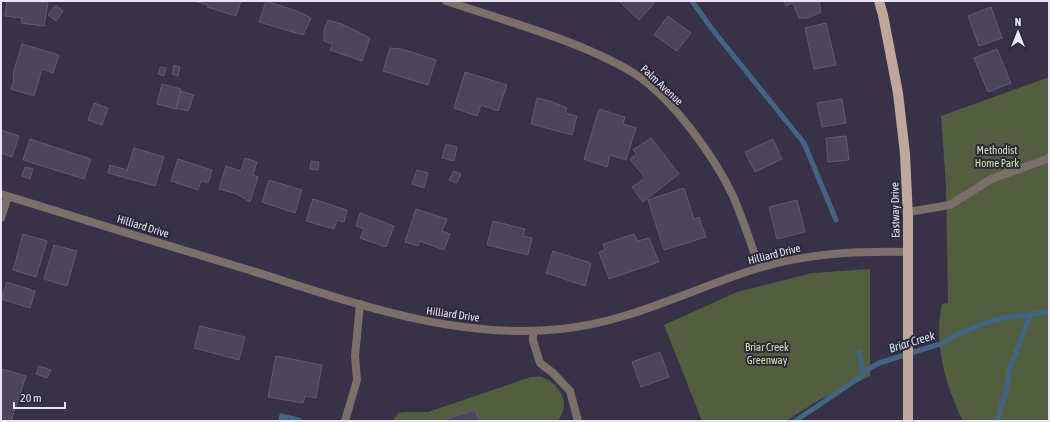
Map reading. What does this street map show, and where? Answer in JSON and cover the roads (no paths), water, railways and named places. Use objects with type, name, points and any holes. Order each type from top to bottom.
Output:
[{"type":"main road","name":"Eastway Drive","points":[[879,1],[898,93],[906,154],[908,212],[908,421]]},
{"type":"street","name":"Palm Avenue","points":[[446,1],[555,37],[612,61],[636,75],[655,91],[697,137],[717,167],[733,198],[759,268]]},
{"type":"street","points":[[908,212],[950,205],[990,179],[1047,159],[1049,156]]},
{"type":"street","name":"Hilliard Drive","points":[[4,195],[360,304],[428,322],[473,329],[533,331],[609,321],[759,268],[794,259],[867,252],[908,252]]},
{"type":"street","points":[[1,218],[4,195]]},
{"type":"street","points":[[345,421],[357,380],[355,356],[360,304]]},
{"type":"street","points":[[533,331],[533,342],[540,363],[553,373],[570,391],[578,421]]},
{"type":"water","points":[[280,413],[301,418],[303,421],[278,421]]},
{"type":"waterway","points":[[692,1],[712,29],[804,143],[836,220]]},
{"type":"waterway","name":"Briar Creek","points":[[795,421],[879,363],[940,344],[982,324],[1002,318],[1049,312]]},
{"type":"waterway","points":[[997,421],[1007,388],[1009,370],[1031,314]]},
{"type":"waterway","points":[[859,352],[863,373]]},
{"type":"park label","name":"Methodist Home Park","points":[[997,156]]},
{"type":"park label","name":"Briar Creek Greenway","points":[[767,353]]}]
